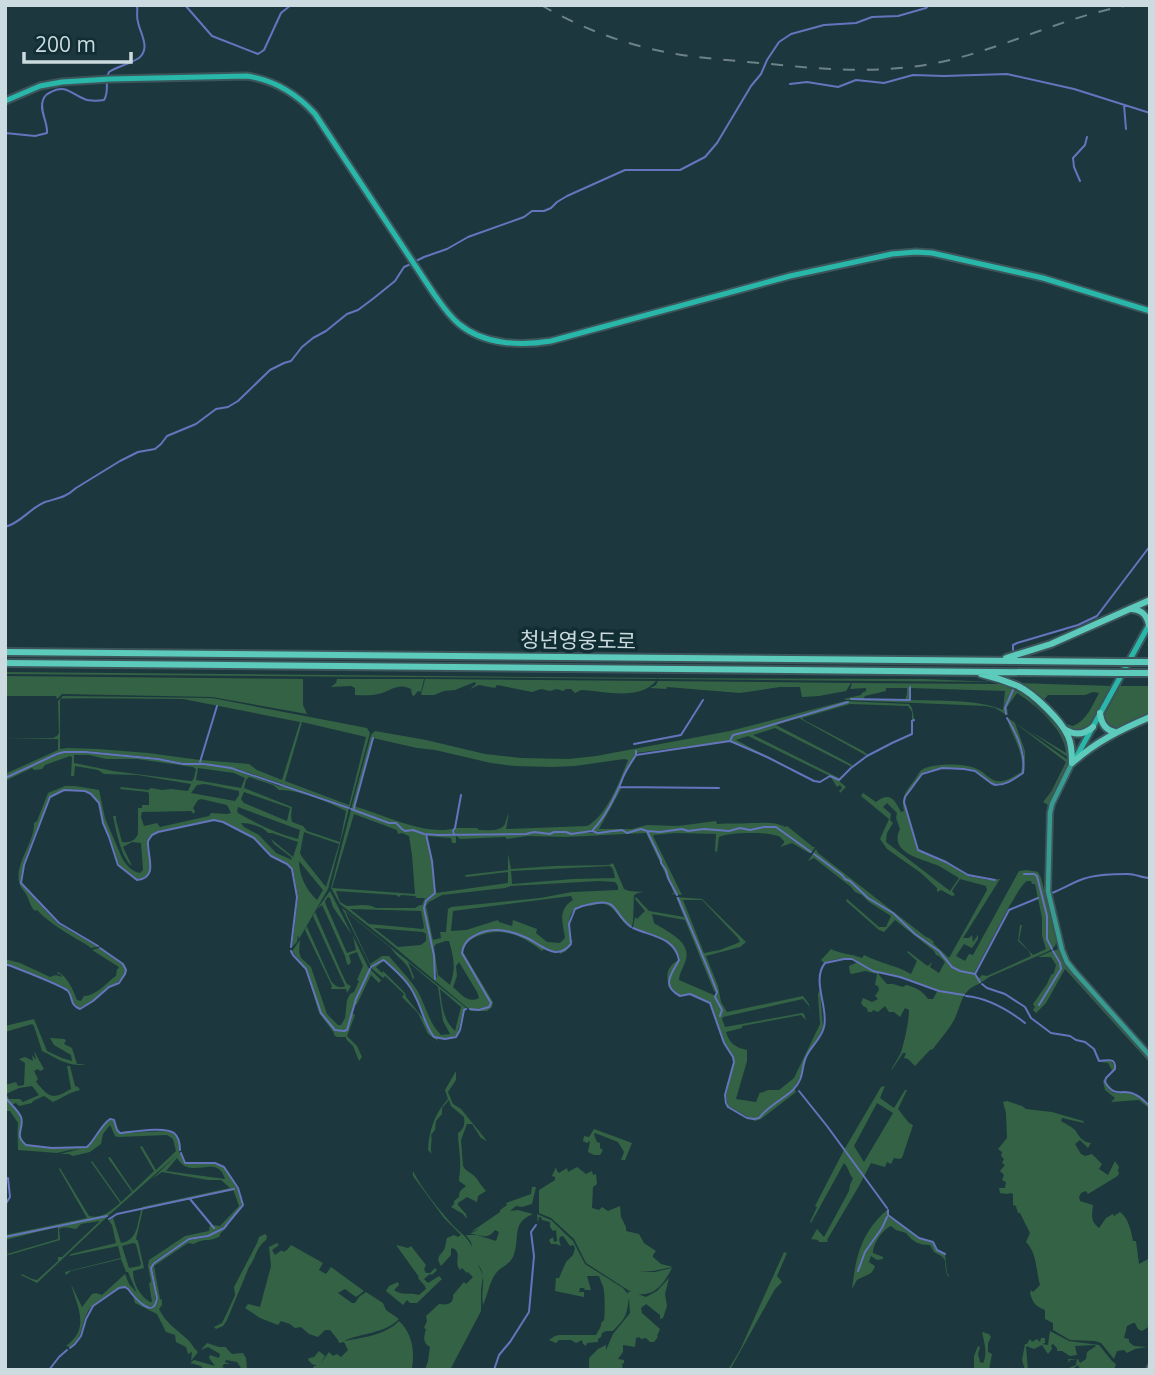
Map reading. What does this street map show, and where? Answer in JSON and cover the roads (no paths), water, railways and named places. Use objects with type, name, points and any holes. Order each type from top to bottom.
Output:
[{"type":"highway","points":[[984,661],[1011,657],[1041,648],[1150,600]]},
{"type":"highway","points":[[1132,608],[1145,615],[1149,624]]},
{"type":"highway","name":"청년영웅도로","points":[[5,652],[1150,662]]},
{"type":"highway","name":"청년영웅도로","points":[[5,663],[1150,673]]},
{"type":"highway","points":[[968,671],[1018,686],[1034,697],[1069,732],[1084,733],[1093,727]]},
{"type":"highway","points":[[1100,713],[1107,729],[1116,732]]},
{"type":"highway","points":[[1072,764],[1098,742],[1150,717]]},
{"type":"highway","points":[[1064,728],[1070,741],[1072,764]]},
{"type":"main road","points":[[5,101],[32,89],[55,83],[107,79],[247,76],[264,80],[287,91],[315,114],[449,314],[462,327],[484,338],[534,344],[551,341],[790,276],[892,254],[916,252],[933,253],[1043,278],[1150,311]]},
{"type":"main road","points":[[1149,624],[1052,804],[1049,813],[1048,891],[1065,959],[1150,1056]]},
{"type":"waterway","points":[[5,133],[35,136],[47,133],[42,104],[46,95],[56,90],[65,90],[87,100],[104,100],[109,72],[139,58],[144,50],[144,40],[137,20],[137,5]]},
{"type":"waterway","points":[[185,5],[212,36],[258,54],[264,50],[281,13],[291,5]]},
{"type":"waterway","points":[[416,261],[468,237],[524,217],[532,211],[551,208],[567,196],[625,170],[680,170],[705,157],[717,143],[779,42],[791,34],[824,25],[856,23],[872,17],[898,16],[929,5]]},
{"type":"waterway","points":[[790,84],[807,82],[838,87],[856,80],[884,83],[913,75],[1007,74],[1074,89],[1150,113]]},
{"type":"waterway","points":[[1124,105],[1126,129]]},
{"type":"waterway","points":[[1080,181],[1073,158],[1085,145],[1087,137]]},
{"type":"waterway","points":[[5,527],[45,502],[68,494],[120,461],[138,452],[155,449],[167,436],[196,424],[216,409],[228,407],[238,401],[270,370],[291,361],[313,338],[374,298],[395,281],[404,267],[411,264]]},
{"type":"waterway","points":[[1013,650],[1013,645],[1017,643],[1078,625],[1097,616],[1150,546]]},
{"type":"waterway","points":[[851,699],[910,700],[910,687]]},
{"type":"waterway","points":[[1006,714],[1005,708],[1013,690]]},
{"type":"waterway","points":[[634,744],[681,735],[703,700]]},
{"type":"waterway","points":[[636,755],[730,741],[733,735],[848,702]]},
{"type":"waterway","points":[[200,762],[217,706]]},
{"type":"waterway","points":[[995,880],[968,875],[918,850],[904,802],[922,774],[942,768],[975,771],[995,785],[1007,783],[1023,773],[1020,744],[1007,718]]},
{"type":"waterway","points":[[730,741],[814,781],[820,782],[830,776],[839,780],[867,756],[912,734],[914,720]]},
{"type":"waterway","points":[[354,808],[373,738]]},
{"type":"waterway","points":[[592,831],[609,807],[636,751]]},
{"type":"waterway","points":[[5,778],[57,754],[86,752],[231,768],[349,808]]},
{"type":"waterway","points":[[619,787],[719,788]]},
{"type":"waterway","points":[[98,946],[59,923],[21,883],[24,865],[50,797],[64,790],[85,791],[99,803],[118,865],[137,880],[144,878],[150,871],[148,841],[158,832],[214,820],[254,838],[271,856],[292,869],[297,897],[291,947]]},
{"type":"waterway","points":[[454,834],[461,795]]},
{"type":"waterway","points":[[351,809],[396,823],[405,831],[439,835],[534,832],[571,834],[622,830],[627,833],[641,829],[660,832],[682,829],[729,831],[776,827],[811,852]]},
{"type":"waterway","points":[[647,831],[677,895]]},
{"type":"waterway","points":[[426,834],[435,893],[426,901],[424,908],[434,956],[435,979]]},
{"type":"waterway","points":[[814,854],[868,898],[893,913],[915,934],[939,951],[952,967],[975,974],[980,982]]},
{"type":"waterway","points":[[1024,874],[1037,876],[1047,916],[1047,939],[1052,949]]},
{"type":"waterway","points":[[1052,893],[1099,875],[1128,874],[1150,878]]},
{"type":"waterway","points":[[678,898],[717,992],[715,997],[722,1010],[720,1016]]},
{"type":"waterway","points":[[975,974],[1009,910],[1038,898]]},
{"type":"waterway","points":[[470,1009],[479,1010],[489,1007],[491,1003],[462,953],[465,943],[474,936],[487,931],[507,931],[554,952],[560,952],[571,944],[569,924],[575,909],[600,902],[615,908],[631,927]]},
{"type":"waterway","points":[[633,928],[661,938],[677,952],[679,960],[669,979],[670,988],[674,992],[680,996],[690,994],[710,1003],[724,1043],[734,1062],[725,1095],[726,1103],[747,1118],[759,1118],[793,1090],[800,1080],[807,1055],[824,1027],[820,978],[825,963],[852,959],[873,971],[939,991],[964,995]]},
{"type":"waterway","points":[[5,964],[65,989],[74,1005],[80,1009],[109,987],[119,983],[125,974],[123,964],[100,948]]},
{"type":"waterway","points":[[291,951],[306,969],[321,1013],[335,1030],[347,1030],[356,999],[370,969]]},
{"type":"waterway","points":[[1039,1005],[1061,969],[1053,951]]},
{"type":"waterway","points":[[371,967],[383,960],[402,977],[412,991],[434,1037],[456,1037],[466,1009]]},
{"type":"waterway","points":[[982,984],[1025,1007],[1031,1018],[1051,1033],[1085,1042],[1094,1049],[1099,1061],[1114,1062],[1115,1069],[1105,1082],[1109,1087],[1116,1092],[1136,1095],[1150,1106]]},
{"type":"waterway","points":[[966,996],[997,1005],[1025,1023]]},
{"type":"waterway","points":[[799,1091],[887,1208]]},
{"type":"waterway","points":[[5,1097],[21,1117],[20,1138],[26,1145],[52,1148],[87,1147],[110,1119],[114,1120],[120,1133],[170,1131],[177,1136],[180,1150]]},
{"type":"waterway","points":[[70,1348],[81,1336],[93,1306],[119,1288],[125,1287],[148,1307],[155,1305],[157,1298],[151,1268],[154,1263],[189,1239],[208,1236],[224,1228],[243,1205],[238,1188],[224,1167],[215,1163],[185,1163],[181,1153]]},
{"type":"waterway","points":[[5,1205],[10,1197],[8,1178]]},
{"type":"waterway","points":[[109,1219],[117,1214],[234,1189]]},
{"type":"waterway","points":[[190,1199],[214,1228]]},
{"type":"waterway","points":[[888,1210],[888,1215],[919,1238],[933,1242],[937,1250],[945,1254]]},
{"type":"waterway","points":[[5,1237],[107,1216]]},
{"type":"waterway","points":[[858,1271],[865,1252],[887,1217]]},
{"type":"waterway","points":[[494,1370],[499,1355],[529,1312],[534,1256],[531,1232],[536,1225]]},
{"type":"waterway","points":[[49,1370],[67,1350]]},
{"type":"railway","points":[[541,5],[589,29],[658,51],[723,60],[856,70],[941,62],[989,49],[1082,17],[1130,5]]}]
